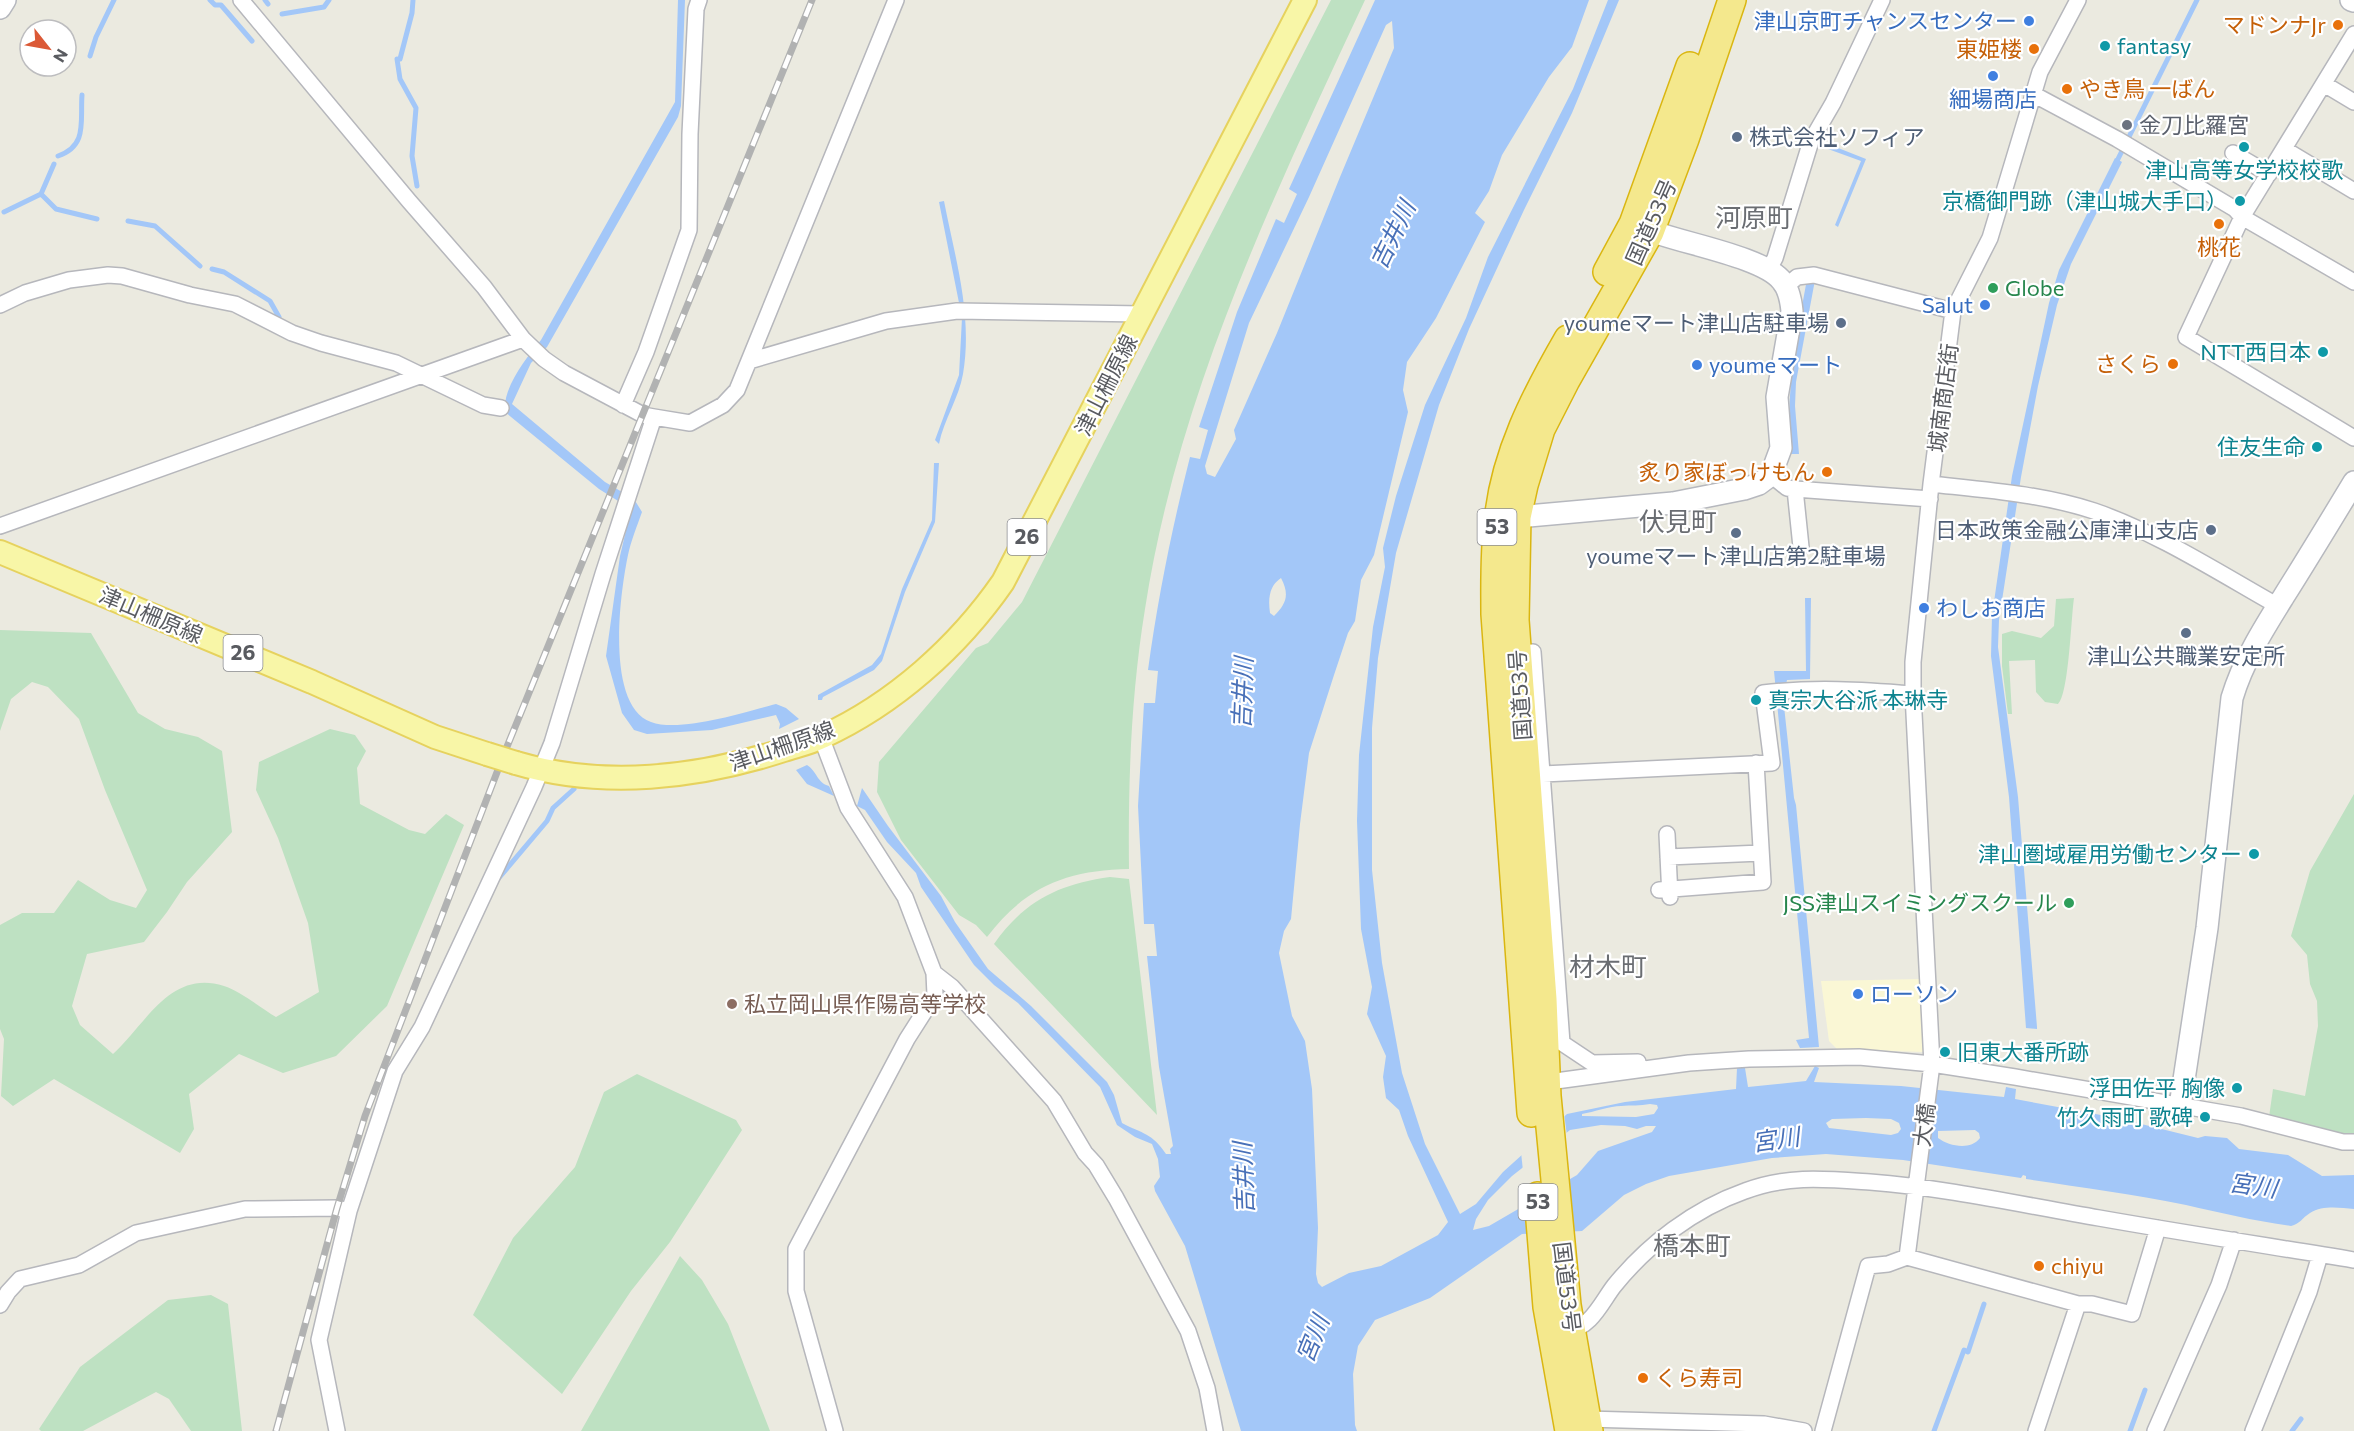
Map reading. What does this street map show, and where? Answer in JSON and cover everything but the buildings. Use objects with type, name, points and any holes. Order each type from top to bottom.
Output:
[{"type":"highway","name":"国道53号","points":[[1582,1427],[1559,1318],[1495,614],[1498,521],[1508,471],[1524,422],[1548,373],[1642,228],[1713,0]]},
{"type":"highway","name":"国道53号","points":[[1538,1090],[1517,653],[1515,570],[1517,517],[1541,429],[1685,139],[1732,0]]},
{"type":"main road","name":"津山柵原線","points":[[0,552],[312,682],[435,736],[540,770],[597,777],[687,773],[740,764],[821,737],[862,715],[904,686],[963,634],[985,608],[1008,572],[1305,0]]},
{"type":"street","points":[[0,8],[5,0]]},
{"type":"street","points":[[241,0],[484,287],[523,339],[544,359],[564,373],[643,415],[690,423],[723,405],[737,390],[896,0]]},
{"type":"street","points":[[623,405],[646,352],[689,230],[692,92],[696,9],[699,0]]},
{"type":"street","points":[[1768,271],[1775,258],[1811,141],[1833,103],[1882,0]]},
{"type":"street","name":"城南商店街","points":[[1913,694],[1913,662],[1930,492],[1953,311],[1990,238],[2040,72],[2078,0]]},
{"type":"street","points":[[2354,34],[2242,218],[2186,337],[2354,438]]},
{"type":"street","points":[[2324,84],[2354,102]]},
{"type":"street","points":[[2033,94],[2126,144],[2235,210],[2242,218],[2354,282]]},
{"type":"street","points":[[2284,149],[2354,191]]},
{"type":"street","points":[[2233,153],[2269,174]]},
{"type":"street","points":[[1495,614],[1502,595],[1506,532],[1510,521],[1517,517],[1673,503],[1744,489],[1759,484],[1771,475],[1781,448],[1777,397],[1792,311],[1785,287],[1780,279],[1768,271],[1738,258],[1642,228]]},
{"type":"street","points":[[0,305],[25,293],[69,280],[108,275],[122,276],[190,295],[235,304],[302,336],[396,363],[423,374],[483,405],[501,408]]},
{"type":"street","points":[[1785,287],[1797,277],[1814,275],[1953,311]]},
{"type":"street","points":[[749,361],[886,321],[964,311],[1143,314]]},
{"type":"street","points":[[0,526],[523,339]]},
{"type":"street","points":[[337,1431],[319,1340],[349,1211],[395,1071],[422,1027],[552,743],[606,563],[654,417]]},
{"type":"street","points":[[1771,475],[1787,488],[1796,489],[2035,496],[2094,512],[2132,526],[2278,606]]},
{"type":"street","points":[[2180,1106],[2207,928],[2232,698],[2242,667],[2354,482]]},
{"type":"street","points":[[1796,489],[1801,547]]},
{"type":"street","points":[[1517,653],[1533,652],[1562,1043],[1592,1063],[1689,1063],[1859,1057],[1932,1064],[2241,1116],[2343,1142],[2354,1142]]},
{"type":"street","points":[[1543,774],[1772,763],[1763,693],[1838,688],[1913,694]]},
{"type":"street","name":"大橋","points":[[1907,1257],[1932,1064],[1913,694]]},
{"type":"street","points":[[821,737],[848,808],[905,897],[934,973],[934,995],[907,1039],[796,1249],[796,1291],[835,1431]]},
{"type":"street","points":[[1667,834],[1666,893],[1763,882],[1756,764]]},
{"type":"street","points":[[1668,857],[1761,853]]},
{"type":"street","points":[[934,973],[952,987],[1054,1101],[1085,1153],[1096,1165],[1188,1331],[1207,1388],[1215,1431]]},
{"type":"street","points":[[1538,1090],[1689,1063]]},
{"type":"street","points":[[1559,1318],[1593,1317],[1626,1271],[1696,1214],[1737,1194],[1775,1181],[1810,1178],[1916,1186],[2354,1260]]},
{"type":"street","points":[[0,1305],[8,1292],[20,1280],[79,1265],[136,1233],[245,1209],[337,1208],[349,1211]]},
{"type":"street","points":[[1823,1431],[1868,1266],[1888,1264],[1907,1257],[2078,1304],[2092,1304],[2132,1314],[2158,1228]]},
{"type":"street","points":[[2155,1431],[2219,1285],[2234,1240]]},
{"type":"street","points":[[2253,1431],[2309,1292],[2320,1255]]},
{"type":"street","points":[[2036,1431],[2078,1304]]},
{"type":"street","points":[[1582,1427],[1764,1424],[1804,1431]]},
{"type":"shaded area","points":[[1920,979],[1923,1052],[1837,1049],[1829,1041],[1821,981]]},
{"type":"green space","points":[[1331,0],[1365,0],[1297,147],[1233,297],[1180,451],[1160,529],[1136,674],[1130,771],[1129,869],[1086,873],[1049,885],[1017,905],[987,937],[976,925],[959,915],[901,840],[877,792],[879,762],[976,648],[988,643],[1022,602]]},
{"type":"green space","points":[[2074,598],[2067,671],[2062,697],[2058,704],[2045,702],[2036,692],[2035,660],[2009,661],[2012,714],[2008,714],[2002,666],[2002,634],[2012,631],[2041,638],[2054,626],[2056,599]]},
{"type":"green space","points":[[0,630],[91,633],[138,713],[165,729],[198,737],[222,751],[232,832],[187,882],[144,942],[87,954],[72,1006],[80,1025],[113,1054],[161,1002],[174,992],[189,985],[205,983],[230,988],[276,1017],[319,992],[308,923],[278,838],[256,790],[259,762],[330,729],[355,735],[366,751],[357,768],[360,804],[409,830],[425,834],[446,814],[464,825],[387,1006],[336,1056],[283,1073],[239,1054],[189,1094],[194,1129],[180,1153],[54,1079],[13,1106],[1,1096],[4,1039],[0,1029],[0,925],[22,913],[54,913],[78,880],[110,900],[136,908],[147,890],[105,790],[79,719],[48,687],[32,682],[11,699],[0,731]]},
{"type":"green space","points":[[2354,794],[2354,1133],[2344,1134],[2269,1117],[2273,1089],[2305,1096],[2318,1026],[2317,1001],[2310,984],[2307,955],[2291,936],[2310,871]]},
{"type":"green space","points":[[1110,877],[1129,879],[1157,1115],[994,944],[1018,916],[1044,897],[1075,884]]},
{"type":"green space","points":[[637,1074],[736,1120],[742,1130],[670,1242],[631,1291],[562,1394],[473,1315],[513,1238],[575,1167],[604,1092]]},
{"type":"green space","points":[[680,1256],[702,1280],[728,1324],[770,1431],[581,1431]]},
{"type":"green space","points":[[211,1295],[228,1304],[242,1431],[191,1431],[169,1399],[156,1392],[83,1431],[41,1431],[39,1429],[80,1367],[168,1300]]},
{"type":"water","points":[[678,0],[685,0],[681,106],[678,117],[547,347],[531,363],[512,404],[605,482],[634,499],[642,512],[632,539],[625,572],[619,646],[621,672],[627,694],[636,712],[651,722],[679,725],[713,720],[776,704],[786,708],[799,719],[779,729],[780,724],[776,715],[712,730],[647,734],[634,730],[622,713],[606,656],[620,556],[631,509],[599,489],[505,412],[507,394],[516,374],[541,340],[675,102]]},
{"type":"water","points":[[1375,0],[1589,0],[1572,47],[1549,77],[1502,155],[1489,191],[1475,213],[1485,222],[1436,318],[1407,362],[1403,390],[1408,412],[1374,555],[1361,580],[1355,621],[1348,633],[1309,753],[1291,919],[1284,931],[1279,953],[1292,1016],[1305,1041],[1312,1089],[1318,1228],[1316,1274],[1318,1283],[1322,1287],[1349,1273],[1381,1266],[1438,1235],[1448,1222],[1408,1136],[1399,1110],[1386,1098],[1383,1077],[1386,1056],[1367,1014],[1372,987],[1361,929],[1357,821],[1359,755],[1373,627],[1385,567],[1383,548],[1396,496],[1425,405],[1466,318],[1488,257],[1573,89],[1608,0],[1619,0],[1572,113],[1469,329],[1439,405],[1396,553],[1378,658],[1372,728],[1372,870],[1382,963],[1402,1073],[1425,1144],[1460,1214],[1476,1204],[1503,1172],[1567,1114],[1625,1102],[1736,1089],[1737,1068],[1745,1068],[1748,1087],[1806,1081],[1815,1066],[1819,1068],[1814,1082],[1901,1086],[2004,1097],[2006,1087],[2016,1089],[2015,1099],[2117,1118],[2198,1138],[2205,1136],[2227,1138],[2239,1149],[2288,1155],[2322,1176],[2354,1175],[2354,1209],[2315,1210],[2291,1226],[2146,1197],[2026,1179],[2023,1175],[2021,1178],[1903,1160],[1826,1154],[1772,1158],[1669,1176],[1624,1195],[1582,1231],[1522,1234],[1430,1298],[1375,1320],[1358,1346],[1353,1374],[1357,1431],[1241,1431],[1185,1246],[1155,1191],[1154,1186],[1160,1177],[1158,1159],[1152,1144],[1135,1137],[1117,1125],[1100,1087],[1018,1003],[994,985],[974,965],[921,887],[916,873],[887,842],[865,810],[857,806],[862,788],[941,896],[955,922],[988,969],[1031,1006],[1107,1082],[1114,1095],[1122,1123],[1147,1135],[1166,1154],[1171,1154],[1170,1149],[1173,1146],[1159,1067],[1147,956],[1157,956],[1154,924],[1144,924],[1138,806],[1144,703],[1155,703],[1158,671],[1148,670],[1166,563],[1190,457],[1200,459],[1208,430],[1199,427],[1237,312],[1276,219],[1284,223],[1297,194],[1289,189]],"holes":[[[1392,21],[1394,48],[1277,333],[1234,430],[1236,439],[1215,477],[1207,474],[1205,466],[1249,323],[1309,197],[1386,25]],[[1281,578],[1286,594],[1284,603],[1274,616],[1270,613],[1269,603],[1274,585]],[[1650,1104],[1657,1105],[1658,1108],[1654,1114],[1636,1117],[1582,1116],[1582,1114],[1612,1107]],[[1832,1119],[1891,1119],[1899,1123],[1901,1129],[1898,1133],[1891,1135],[1829,1128],[1826,1123]],[[1601,1125],[1637,1129],[1656,1126],[1652,1132],[1598,1151],[1577,1175],[1489,1226],[1473,1230],[1476,1219],[1488,1200],[1512,1176],[1570,1130]],[[1975,1130],[1979,1133],[1980,1138],[1971,1145],[1965,1146],[1948,1143],[1938,1138],[1938,1131]]]},
{"type":"water","points":[[1823,134],[1826,135],[1823,142],[1866,159],[1838,227],[1835,225],[1861,161],[1817,145]]},
{"type":"water","points":[[2115,158],[2122,162],[2071,264],[2057,305],[2038,386],[2021,477],[1999,620],[1998,647],[2018,797],[2037,1029],[2026,1028],[2009,797],[1991,656],[1992,616],[2012,476],[2049,303],[2059,270]]},
{"type":"water","points":[[944,201],[961,287],[966,352],[961,383],[939,444],[935,440],[959,375],[962,318],[939,202]]},
{"type":"water","points":[[1807,279],[1815,280],[1796,382],[1795,406],[1799,454],[1791,454],[1789,409],[1796,345]]},
{"type":"water","points":[[934,463],[939,463],[935,522],[905,592],[882,661],[874,670],[823,697],[822,700],[818,700],[818,695],[872,665],[881,654],[902,589],[932,520]]},
{"type":"water","points":[[1805,598],[1811,598],[1810,679],[1787,680],[1783,697],[1796,805],[1819,1047],[1800,1048],[1796,1040],[1809,1038],[1774,671],[1806,671]]},
{"type":"water","points":[[807,765],[822,782],[829,786],[834,796],[807,784],[796,770]]},
{"type":"pier","points":[[1564,1113],[1567,1136],[1523,1171],[1521,1152]]},
{"type":"waterway","points":[[90,56],[96,37],[114,0]]},
{"type":"waterway","points":[[210,0],[215,5],[221,5],[252,41]]},
{"type":"waterway","points":[[265,0],[268,4]]},
{"type":"waterway","points":[[282,14],[324,7],[329,0]]},
{"type":"waterway","points":[[400,59],[412,13],[413,0]]},
{"type":"waterway","points":[[2115,165],[2197,0]]},
{"type":"waterway","points":[[397,59],[400,79],[416,108],[412,156],[417,186]]},
{"type":"waterway","points":[[58,156],[68,152],[78,139],[82,95]]},
{"type":"waterway","points":[[4,212],[41,194],[54,164]]},
{"type":"waterway","points":[[41,194],[56,209],[97,219]]},
{"type":"waterway","points":[[128,221],[155,226],[200,266]]},
{"type":"waterway","points":[[212,269],[224,272],[270,301],[279,317]]},
{"type":"waterway","points":[[498,879],[547,821],[553,808],[574,789]]},
{"type":"waterway","points":[[1934,1431],[1964,1350],[1968,1352],[1984,1304]]},
{"type":"waterway","points":[[2130,1431],[2145,1390]]},
{"type":"waterway","points":[[2292,1431],[2301,1419]]},
{"type":"railway","points":[[276,1431],[337,1208],[365,1116],[504,754],[812,0]]},
{"type":"place","name":"津山京町チャンスセンター","points":[[2029,21]]},
{"type":"place","name":"マドンナJr","points":[[2338,25]]},
{"type":"place","name":"fantasy","points":[[2105,46]]},
{"type":"place","name":"東姫楼","points":[[2034,49]]},
{"type":"place","name":"細場商店","points":[[1993,76]]},
{"type":"place","name":"やき鳥 一ばん","points":[[2067,89]]},
{"type":"place","name":"金刀比羅宮","points":[[2127,125]]},
{"type":"place","name":"株式会社ソフィア","points":[[1737,137]]},
{"type":"place","name":"津山高等女学校校歌","points":[[2244,147]]},
{"type":"place","name":"京橋御門跡（津山城大手口）","points":[[2240,201]]},
{"type":"place","name":"桃花","points":[[2219,224]]},
{"type":"place","name":"Globe","points":[[1993,288]]},
{"type":"place","name":"Salut","points":[[1985,305]]},
{"type":"place","name":"youmeマート津山店駐車場","points":[[1841,323]]},
{"type":"place","name":"NTT西日本","points":[[2323,352]]},
{"type":"place","name":"さくら","points":[[2173,364]]},
{"type":"place","name":"youmeマート","points":[[1697,365]]},
{"type":"place","name":"住友生命","points":[[2317,447]]},
{"type":"place","name":"炙り家ぼっけもん","points":[[1827,472]]},
{"type":"place","name":"日本政策金融公庫津山支店","points":[[2211,530]]},
{"type":"place","name":"youmeマート津山店第2駐車場","points":[[1736,533]]},
{"type":"place","name":"わしお商店","points":[[1924,608]]},
{"type":"place","name":"津山公共職業安定所","points":[[2186,633]]},
{"type":"place","name":"真宗大谷派 本琳寺","points":[[1756,700]]},
{"type":"place","name":"津山圏域雇用労働センター","points":[[2254,854]]},
{"type":"place","name":"JSS津山スイミングスクール","points":[[2069,903]]},
{"type":"place","name":"ローソン","points":[[1858,994]]},
{"type":"place","name":"私立岡山県作陽高等学校","points":[[732,1004]]},
{"type":"place","name":"旧東大番所跡","points":[[1945,1052]]},
{"type":"place","name":"浮田佐平 胸像","points":[[2237,1088]]},
{"type":"place","name":"竹久雨町 歌碑","points":[[2205,1117]]},
{"type":"place","name":"chiyu","points":[[2039,1266]]},
{"type":"place","name":"くら寿司","points":[[1643,1378]]},
{"type":"district","name":"河原町","points":[[1754,218]]},
{"type":"district","name":"伏見町","points":[[1678,522]]},
{"type":"district","name":"材木町","points":[[1608,967]]},
{"type":"district","name":"橋本町","points":[[1692,1246]]},
{"type":"water label","name":"吉井川","points":[[1393,235]]},
{"type":"water label","name":"吉井川","points":[[1243,693]]},
{"type":"water label","name":"宮川","points":[[1776,1140]]},
{"type":"water label","name":"吉井川","points":[[1244,1178]]},
{"type":"water label","name":"宮川","points":[[2253,1186]]},
{"type":"water label","name":"宮川","points":[[1313,1339]]}]
